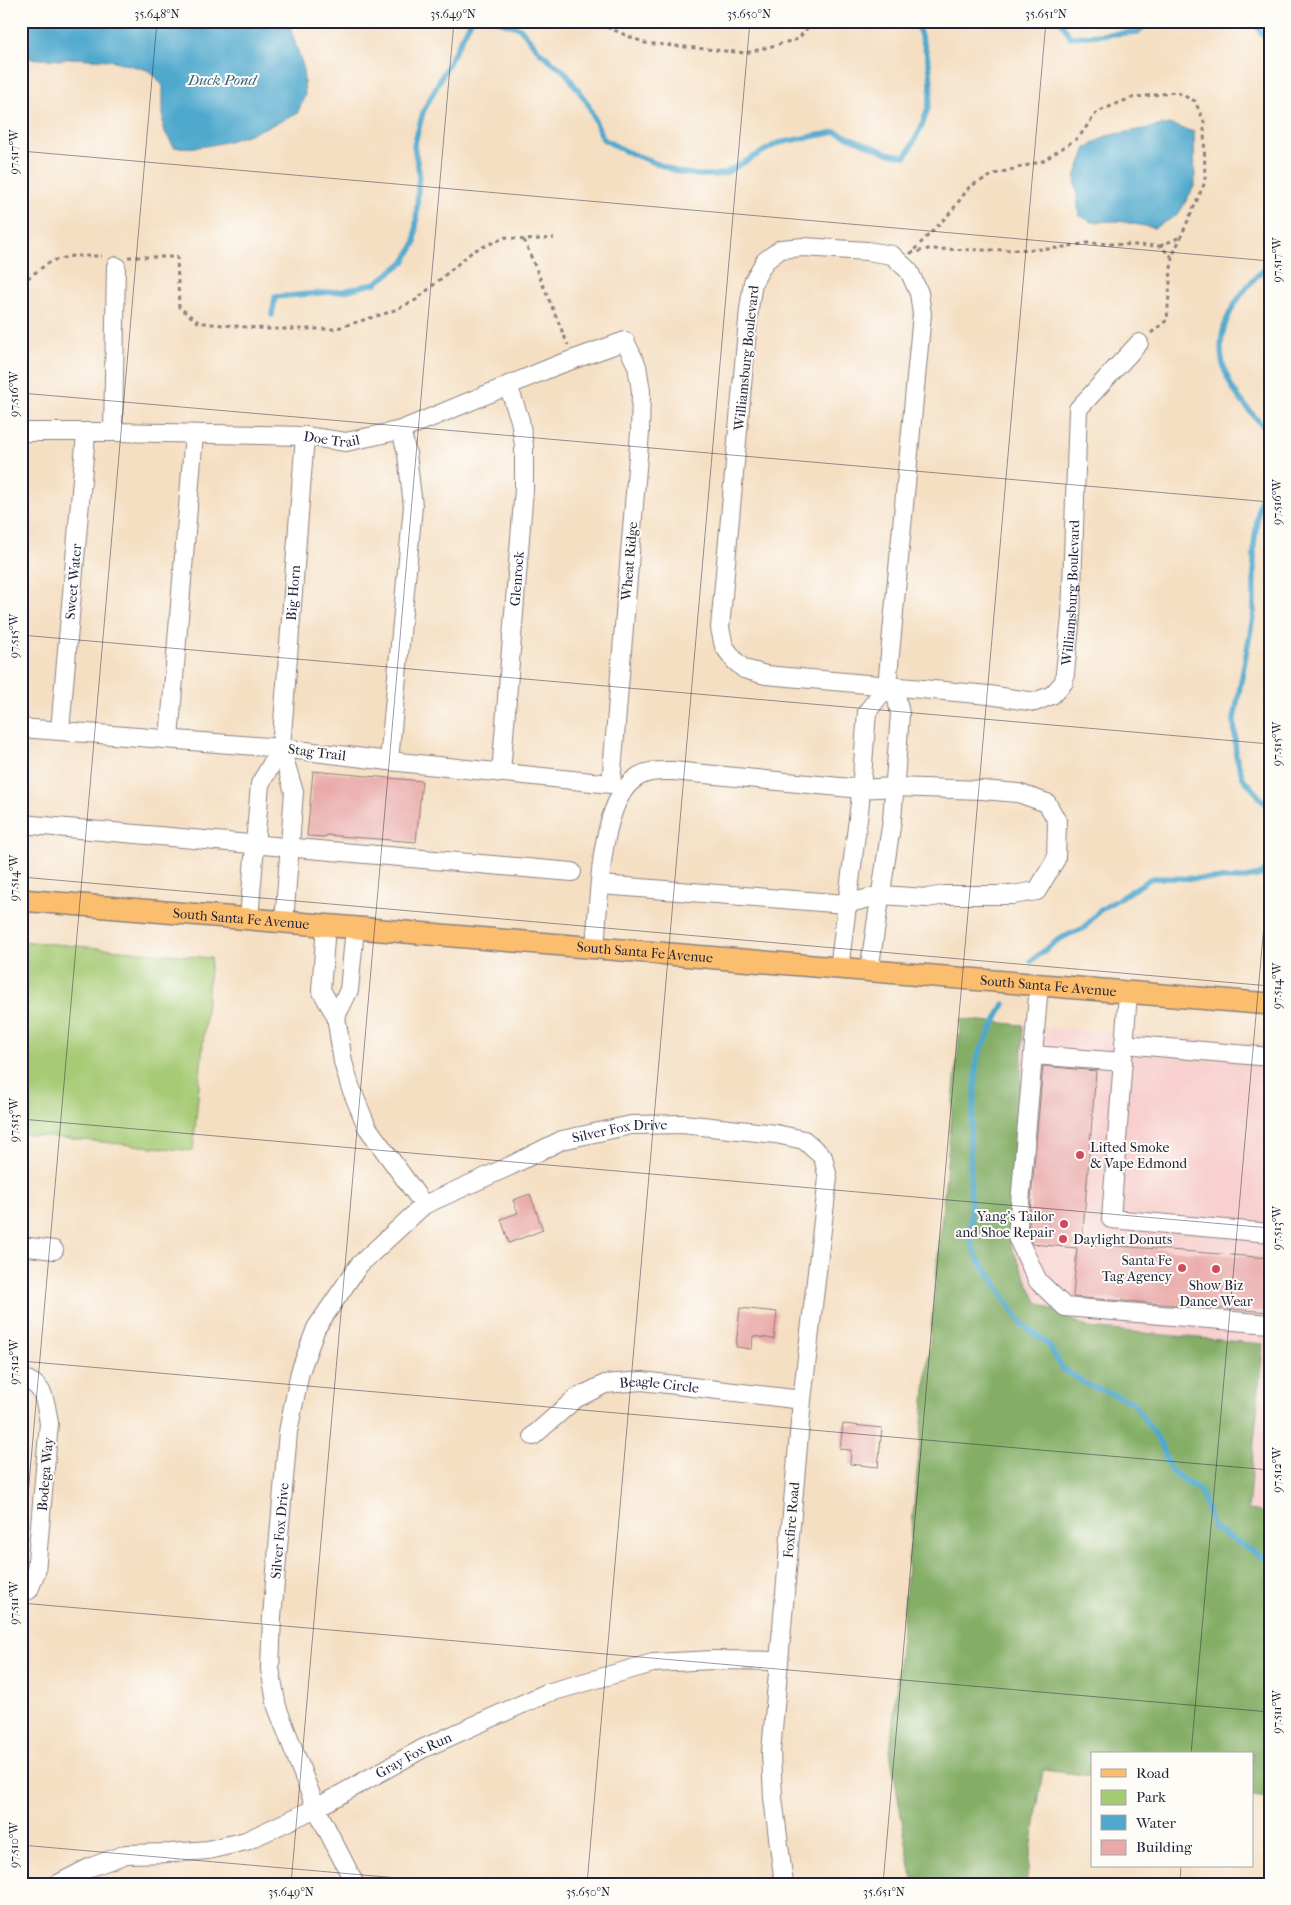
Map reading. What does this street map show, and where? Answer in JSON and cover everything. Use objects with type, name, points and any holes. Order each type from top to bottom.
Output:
[{"type":"main road","name":"South Santa Fe Avenue","points":[[21,900],[1270,1004]]},
{"type":"street","name":"Williamsburg Boulevard","points":[[887,686],[922,314],[920,293],[909,271],[892,255],[868,251],[803,247],[781,250],[765,261],[753,282],[748,309],[720,628],[724,646],[735,661],[744,669],[754,673],[778,677],[989,695],[1035,702],[1052,695],[1064,682],[1071,617],[1078,409],[1140,343]]},
{"type":"street","points":[[114,432],[116,260]]},
{"type":"street","name":"Doe Trail","points":[[21,432],[305,436],[346,442],[401,430],[508,385],[625,341]]},
{"type":"street","name":"Wheat Ridge","points":[[611,784],[641,399],[637,366],[625,341]]},
{"type":"street","name":"Glenrock","points":[[501,773],[524,489],[520,420],[508,385]]},
{"type":"street","points":[[388,761],[413,506],[407,454],[401,430]]},
{"type":"street","name":"Sweet Water","points":[[60,730],[86,434]]},
{"type":"street","points":[[169,739],[194,434]]},
{"type":"street","name":"Big Horn","points":[[284,922],[294,792],[281,748],[305,436]]},
{"type":"street","points":[[839,969],[856,837],[867,712],[887,686],[897,699],[900,714],[892,820],[869,971]]},
{"type":"street","name":"Stag Trail","points":[[21,728],[281,748],[611,784]]},
{"type":"street","name":"Big Horn","points":[[249,919],[260,784],[281,748]]},
{"type":"street","points":[[595,948],[604,843],[614,809],[625,789],[636,778],[651,772],[673,771],[861,790],[927,787],[1018,794],[1047,803],[1057,821],[1056,859],[1037,891],[1012,895],[927,898],[881,895],[846,904],[601,885]]},
{"type":"street","points":[[21,824],[255,846],[572,872]]},
{"type":"street","points":[[326,926],[321,990],[336,1016],[343,1062],[350,1086],[367,1127],[424,1205]]},
{"type":"street","points":[[336,1016],[349,990],[355,928]]},
{"type":"street","points":[[1040,985],[1017,1237],[1038,1281],[1065,1307],[1270,1324]]},
{"type":"street","points":[[1128,993],[1110,1220],[1270,1233]]},
{"type":"street","points":[[1124,1044],[1270,1057]]},
{"type":"street","points":[[1033,1055],[1123,1062]]},
{"type":"street","name":"Silver Fox Drive","points":[[355,1884],[316,1808],[277,1707],[270,1669],[272,1617],[288,1432],[300,1372],[316,1328],[359,1266],[424,1205],[562,1140],[632,1125],[684,1124],[776,1134],[804,1140],[823,1156]]},
{"type":"street","name":"Foxfire Road","points":[[784,1884],[773,1798],[771,1752],[802,1400],[828,1178],[823,1156]]},
{"type":"street","points":[[21,1246],[54,1250]]},
{"type":"street","name":"Bodega Way","points":[[21,1378],[40,1387],[45,1400],[49,1423],[36,1572],[25,1591]]},
{"type":"street","name":"Beagle Circle","points":[[533,1436],[575,1398],[605,1384],[642,1382],[802,1400]]},
{"type":"street","name":"Gray Fox Run","points":[[58,1884],[91,1867],[126,1854],[208,1850],[246,1841],[316,1808],[422,1748],[547,1693],[653,1663],[713,1660],[779,1662]]},
{"type":"path","points":[[592,21],[645,43],[746,53],[798,39],[813,21]]},
{"type":"path","points":[[1140,343],[1167,320],[1172,257],[1204,182],[1204,122],[1195,101],[1176,92],[1131,98],[1097,112],[1079,137],[1043,161],[994,174],[970,186],[951,212],[912,253],[928,249],[1051,249],[1088,243],[1160,246],[1180,236]]},
{"type":"path","points":[[21,282],[51,261],[73,256],[116,260],[177,257],[179,307],[198,322],[270,329],[334,329],[390,312],[416,300],[473,251],[506,237],[524,240],[554,238]]},
{"type":"path","points":[[524,240],[574,359]]},
{"type":"path","points":[[1160,246],[1172,257]]},
{"type":"shaded area","points":[[1023,1025],[1270,1045],[1270,1513],[1247,1511],[1263,1344],[1089,1328],[1037,1302],[1010,1244],[1019,1133]]},
{"type":"green space","points":[[21,941],[211,958],[193,1151],[21,1134]]},
{"type":"green space","points":[[961,1019],[1023,1025],[1019,1133],[1010,1244],[1037,1302],[1089,1328],[1263,1344],[1248,1510],[1270,1513],[1270,1798],[1254,1796],[1254,1752],[1091,1752],[1091,1776],[1043,1770],[1026,1884],[952,1884],[912,1878],[890,1752]]},
{"type":"water","name":"Duck Pond","points":[[21,21],[303,21],[290,28],[303,66],[305,95],[297,114],[252,133],[206,146],[174,147],[163,129],[163,86],[156,77],[147,70],[110,60],[21,58]]},
{"type":"water","points":[[1169,124],[1194,132],[1195,185],[1178,215],[1154,228],[1119,221],[1091,222],[1079,215],[1075,177],[1086,148],[1106,136]]},
{"type":"building","points":[[313,771],[422,781],[416,842],[326,835],[326,837],[307,836]]},
{"type":"building","points":[[1043,1066],[1096,1071],[1082,1243],[1270,1258],[1270,1312],[1073,1297],[1077,1248],[1032,1244],[1028,1235]]},
{"type":"building","points":[[530,1194],[543,1230],[509,1243],[501,1219],[518,1213],[513,1200]]},
{"type":"building","points":[[740,1308],[777,1312],[774,1339],[753,1336],[752,1349],[736,1347]]},
{"type":"building","points":[[843,1424],[882,1428],[878,1467],[850,1464],[851,1450],[840,1449]]},
{"type":"waterway","points":[[272,315],[275,297],[344,291],[376,283],[404,262],[415,243],[419,172],[414,146],[423,112],[471,21]]},
{"type":"waterway","points":[[498,21],[520,28],[540,52],[566,73],[588,104],[603,139],[625,151],[678,172],[697,175],[725,173],[778,143],[836,132],[890,154],[906,156],[924,120],[931,90],[930,67],[924,43],[915,21]]},
{"type":"waterway","points":[[1061,21],[1070,37],[1139,32],[1148,21]]},
{"type":"waterway","points":[[1253,21],[1270,44]]},
{"type":"waterway","points":[[1270,263],[1239,298],[1231,311],[1221,340],[1221,355],[1230,385],[1270,434]]},
{"type":"waterway","points":[[1270,479],[1259,505],[1254,546],[1254,612],[1234,719],[1236,756],[1243,778],[1270,809]]},
{"type":"waterway","points":[[1031,961],[1059,939],[1084,928],[1099,911],[1152,878],[1241,879],[1261,875],[1270,866]]},
{"type":"waterway","points":[[1004,1004],[977,1058],[970,1136],[971,1243],[979,1261],[992,1277],[1023,1325],[1048,1344],[1063,1369],[1088,1385],[1133,1402],[1162,1446],[1170,1470],[1201,1492],[1213,1528],[1270,1561]]},
{"type":"place","name":"Lifted Smoke & Vape Edmond","points":[[1080,1155]]},
{"type":"place","name":"Yang's Tailor and Shoe Repair","points":[[1064,1224]]},
{"type":"place","name":"Daylight Donuts","points":[[1063,1239]]},
{"type":"place","name":"Santa Fe Tag Agency","points":[[1182,1268]]},
{"type":"place","name":"Show Biz Dance Wear","points":[[1216,1269]]}]
